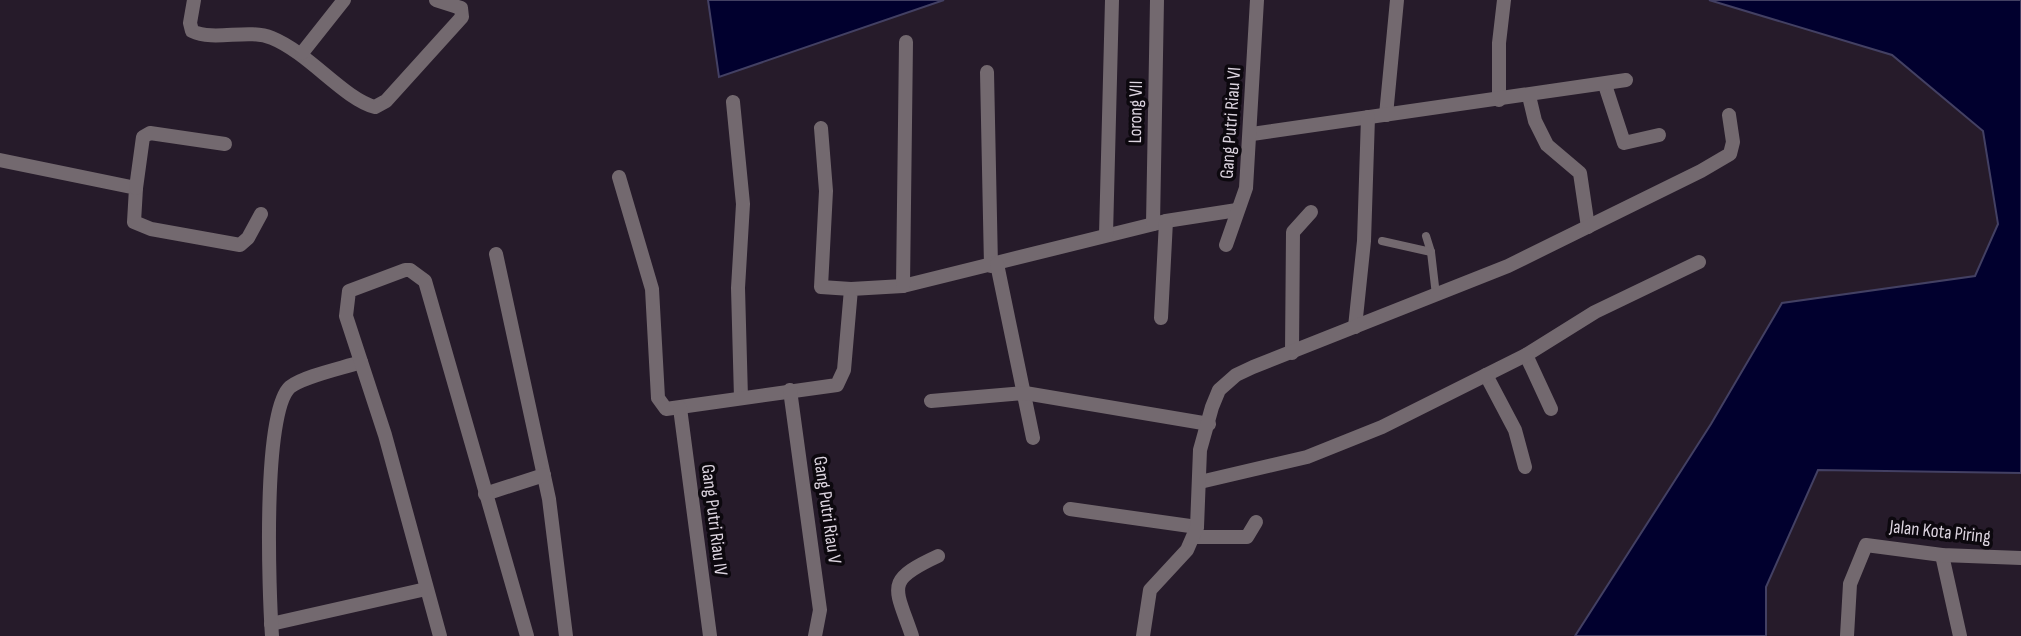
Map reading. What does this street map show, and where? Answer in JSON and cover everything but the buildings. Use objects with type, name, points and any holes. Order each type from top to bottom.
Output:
[{"type":"street","points":[[194,0],[190,23],[196,33],[261,34],[302,53],[369,106],[380,107],[462,17],[461,8],[436,0]]},
{"type":"street","points":[[1107,235],[1112,0]]},
{"type":"street","name":"Lorong VII","points":[[1157,0],[1161,318]]},
{"type":"street","name":"Gang Putri Riau VI","points":[[1226,245],[1237,211],[1244,202],[1246,188],[1252,134],[1257,0]]},
{"type":"street","points":[[1386,115],[1397,0]]},
{"type":"street","points":[[1499,100],[1499,43],[1504,0]]},
{"type":"street","points":[[302,53],[342,1]]},
{"type":"street","points":[[903,286],[906,42]]},
{"type":"street","points":[[987,72],[994,265],[1034,438]]},
{"type":"street","points":[[1252,134],[1626,80]]},
{"type":"street","points":[[1605,85],[1624,143],[1659,135]]},
{"type":"street","points":[[1529,96],[1535,121],[1547,145],[1580,173],[1588,226]]},
{"type":"street","points":[[733,102],[743,204],[738,288],[741,398]]},
{"type":"street","points":[[1143,636],[1150,590],[1196,532],[1200,450],[1219,390],[1236,375],[1508,266],[1730,154],[1733,142],[1729,115]]},
{"type":"street","points":[[1355,327],[1364,242],[1368,117]]},
{"type":"street","points":[[821,128],[826,191],[821,287],[851,289],[903,286],[1160,223],[1237,211]]},
{"type":"street","points":[[225,144],[150,133],[143,137],[134,222],[151,229],[240,245],[248,238],[261,214]]},
{"type":"street","points":[[0,160],[136,188]]},
{"type":"street","points":[[619,177],[652,289],[658,398],[666,409],[832,386],[840,382],[844,370],[851,289]]},
{"type":"street","points":[[1292,353],[1293,232],[1311,212]]},
{"type":"street","points":[[496,254],[544,475],[566,636]]},
{"type":"street","points":[[1200,482],[1307,457],[1382,427],[1526,355],[1595,312],[1699,262]]},
{"type":"street","points":[[440,636],[385,435],[346,316],[349,291],[405,270],[419,275],[425,281],[527,636]]},
{"type":"street","points":[[1526,355],[1551,409]]},
{"type":"street","points":[[361,362],[296,383],[281,400],[273,456],[269,543],[271,630],[426,589]]},
{"type":"street","points":[[1486,375],[1515,430],[1525,467]]},
{"type":"street","name":"Gang Putri Riau V","points":[[790,390],[811,527],[820,610],[815,636]]},
{"type":"street","points":[[931,401],[1025,393],[1209,424]]},
{"type":"street","name":"Gang Putri Riau IV","points":[[680,408],[710,636]]},
{"type":"street","points":[[485,494],[544,475]]},
{"type":"street","points":[[1070,509],[1196,532],[1247,537],[1256,522]]},
{"type":"street","name":"Jalan Kota Piring","points":[[1847,636],[1850,584],[1866,545],[1942,555],[2021,558]]},
{"type":"street","points":[[1942,555],[1961,636]]},
{"type":"street","points":[[912,636],[897,596],[897,585],[903,576],[938,556]]},
{"type":"lane","points":[[1426,236],[1431,252],[1436,295]]},
{"type":"lane","points":[[1382,241],[1431,252]]},
{"type":"shaded area","points":[[708,0],[944,0],[719,77]]},
{"type":"shaded area","points":[[1709,0],[2021,0],[2021,473],[1818,470],[1766,587],[1766,636],[1575,636],[1711,424],[1782,303],[1975,276],[1998,224],[1983,131],[1892,55]]}]
